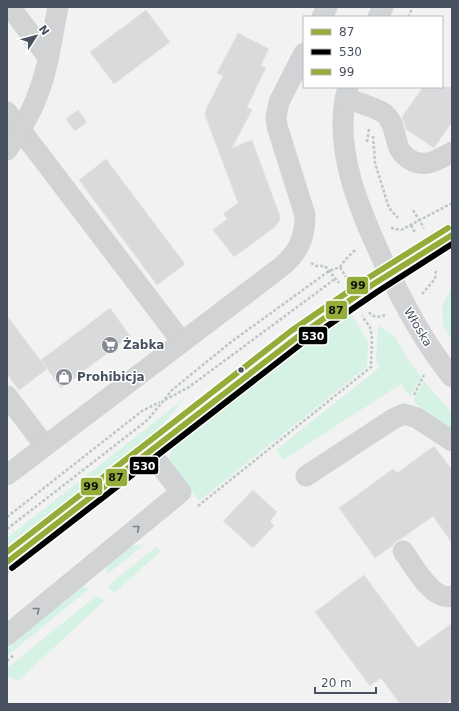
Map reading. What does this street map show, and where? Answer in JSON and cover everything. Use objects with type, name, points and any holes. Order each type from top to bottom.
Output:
[{"type":"street","points":[[10,7],[48,57]]},
{"type":"street","points":[[7,150],[21,130],[38,94],[44,76],[58,7]]},
{"type":"street","points":[[322,16],[327,7]]},
{"type":"street","points":[[378,16],[383,7]]},
{"type":"street","points":[[7,475],[293,257],[298,249],[305,228],[305,215],[277,126],[276,117],[279,102],[303,55]]},
{"type":"street","points":[[346,92],[374,109],[384,113],[389,118],[401,152],[413,162],[423,164],[432,163],[452,152]]},
{"type":"street","name":"Włoska","points":[[346,92],[344,139],[347,163],[357,199],[389,274],[410,314],[425,340],[452,377]]},
{"type":"street","points":[[7,112],[182,342]]},
{"type":"street","points":[[7,562],[296,338],[389,274],[452,235]]},
{"type":"street","points":[[7,396],[45,446]]},
{"type":"street","points":[[306,476],[393,419],[404,414],[416,418],[452,441]]},
{"type":"street","points":[[13,643],[181,492],[149,451]]},
{"type":"street","points":[[403,551],[435,593],[447,598],[452,596]]},
{"type":"path","points":[[408,16],[413,7]]},
{"type":"path","points":[[366,143],[374,109]]},
{"type":"path","points":[[7,529],[145,422],[172,390],[231,342],[329,271],[340,267],[355,250],[391,228],[401,230],[452,203]]},
{"type":"path","points":[[414,210],[424,228]]},
{"type":"path","points":[[388,222],[391,228]]},
{"type":"path","points":[[410,225],[415,233]]},
{"type":"path","points":[[421,296],[435,279],[437,273],[433,265]]},
{"type":"path","points":[[316,266],[325,266],[340,284]]},
{"type":"path","points":[[7,516],[142,411],[189,387],[335,279]]},
{"type":"path","points":[[367,309],[371,315],[375,317],[383,316],[392,311]]},
{"type":"path","points":[[194,509],[371,367],[372,337],[370,327]]},
{"type":"path","points":[[404,414],[425,373]]},
{"type":"path","points":[[7,661],[13,643]]},
{"type":"green space","points":[[452,286],[452,341],[443,325],[442,306]]},
{"type":"green space","points":[[350,312],[368,341],[367,367],[199,501],[169,462],[169,456],[174,447],[280,364]]},
{"type":"green space","points":[[378,325],[395,337],[409,361],[421,377],[410,397],[401,384],[283,460],[276,450],[380,367],[376,361]]},
{"type":"green space","points":[[424,381],[452,413],[452,430],[426,413],[413,401]]},
{"type":"green space","points":[[185,398],[153,436],[7,549],[7,538]]},
{"type":"green space","points":[[145,544],[105,576],[109,562],[127,547]]},
{"type":"green space","points":[[156,547],[161,551],[114,593],[109,588],[111,583]]},
{"type":"green space","points":[[79,587],[89,589],[7,656],[7,645],[73,590]]},
{"type":"green space","points":[[96,596],[105,600],[18,681],[7,675],[7,668]]},
{"type":"building","points":[[146,10],[170,42],[114,84],[90,52]]},
{"type":"building","points":[[238,33],[269,49],[261,65],[266,68],[247,107],[252,110],[232,148],[252,140],[280,216],[280,220],[275,227],[234,257],[213,230],[226,220],[227,218],[223,214],[238,203],[205,115],[207,107],[223,76],[217,73]]},
{"type":"building","points":[[452,87],[452,122],[434,148],[406,129],[402,117],[422,88]]},
{"type":"building","points":[[78,110],[87,122],[75,131],[66,119]]},
{"type":"building","points":[[106,159],[185,264],[157,285],[79,180]]},
{"type":"building","points":[[110,308],[130,336],[61,388],[41,360]]},
{"type":"building","points":[[7,316],[47,369],[19,390],[7,374]]},
{"type":"building","points":[[434,446],[452,470],[452,543],[433,516],[396,541],[392,546],[375,558],[339,508],[393,469],[397,473]]},
{"type":"building","points":[[253,490],[277,512],[270,521],[274,526],[253,548],[223,521]]},
{"type":"building","points":[[364,575],[418,648],[452,623],[452,699],[445,704],[400,704],[381,678],[370,686],[315,612]]},
{"type":"transit line","name":"99","points":[[7,552],[291,331],[368,278],[448,228]]},
{"type":"transit line","name":"87","points":[[7,562],[296,338],[372,285],[452,235]]},
{"type":"transit line","name":"530","points":[[12,568],[301,344],[377,292],[452,244]]},
{"type":"place","name":"Żabka","points":[[110,345]]},
{"type":"place","name":"Prohibicja","points":[[64,377]]}]
